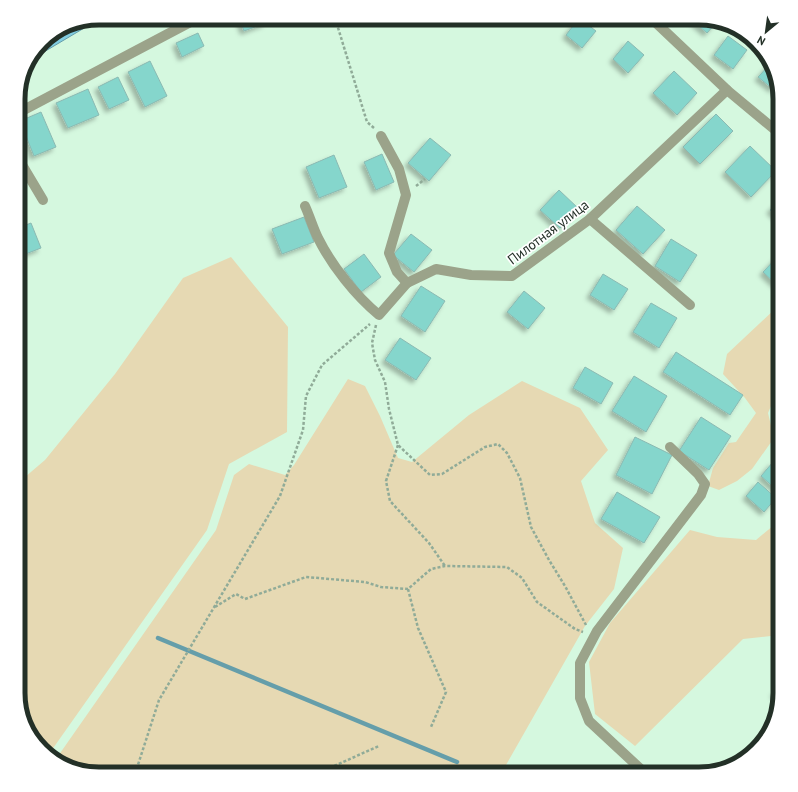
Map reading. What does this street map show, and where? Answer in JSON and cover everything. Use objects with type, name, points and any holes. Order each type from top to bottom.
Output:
[{"type":"street","points":[[25,109],[185,25]]},
{"type":"street","points":[[658,25],[727,90],[773,128]]},
{"type":"street","name":"Пилотная улица","points":[[407,283],[436,269],[471,275],[512,276],[590,220],[727,90]]},
{"type":"street","points":[[305,206],[318,238],[334,265],[368,306],[379,315],[407,283],[397,272],[389,253],[406,195],[399,169],[381,136]]},
{"type":"street","points":[[25,170],[43,200]]},
{"type":"street","points":[[590,220],[690,306]]},
{"type":"street","points":[[638,767],[589,721],[580,698],[580,663],[596,630],[701,495],[705,484],[698,474],[670,447]]},
{"type":"path","points":[[337,25],[367,122],[381,136]]},
{"type":"path","points":[[379,315],[372,344],[375,360],[385,382],[389,409],[398,445],[386,481],[390,501],[429,542],[445,566]]},
{"type":"path","points":[[137,767],[159,700],[280,496],[303,430],[306,396],[322,365],[379,315]]},
{"type":"path","points":[[398,445],[430,475],[442,474],[485,447],[498,444],[507,453],[520,478],[532,527],[549,560],[587,626],[596,630]]},
{"type":"path","points":[[214,608],[236,594],[245,599],[306,577],[365,582],[381,587],[408,589],[431,569],[445,566],[507,567],[522,578],[537,602],[575,629],[588,633],[596,630]]},
{"type":"path","points":[[408,589],[418,628],[446,692],[431,727]]},
{"type":"path","points":[[332,767],[380,746]]},
{"type":"shaded area","points":[[231,257],[288,327],[287,432],[229,464],[207,530],[52,750],[43,742],[35,730],[29,717],[25,698],[25,477],[45,460],[115,374],[183,278]]},
{"type":"shaded area","points":[[773,311],[773,401],[768,413],[773,439],[752,469],[737,481],[719,490],[708,486],[713,468],[729,443],[736,442],[756,413],[745,398],[723,374],[727,354]]},
{"type":"shaded area","points":[[348,379],[365,386],[398,458],[412,462],[469,415],[522,381],[580,408],[608,450],[581,481],[595,523],[623,548],[614,589],[585,626],[506,765],[504,767],[99,767],[85,766],[75,763],[59,755],[216,530],[234,475],[249,464],[285,475],[294,465]]},
{"type":"shaded area","points":[[773,526],[773,636],[743,639],[635,746],[595,714],[589,662],[610,623],[690,530],[717,537],[756,540]]},
{"type":"water","points":[[88,26],[41,54],[54,40],[75,29]]},
{"type":"building","points":[[242,25],[260,25],[244,31]]},
{"type":"building","points":[[574,25],[588,25],[596,31],[582,48],[566,35]]},
{"type":"building","points":[[698,25],[713,27],[707,33]]},
{"type":"building","points":[[198,33],[204,46],[182,57],[176,43]]},
{"type":"building","points":[[728,36],[746,49],[733,69],[714,55]]},
{"type":"building","points":[[628,41],[644,55],[628,73],[613,59]]},
{"type":"building","points":[[150,61],[167,96],[145,107],[128,72]]},
{"type":"building","points":[[766,68],[772,88],[758,77]]},
{"type":"building","points":[[674,71],[697,93],[677,115],[653,93]]},
{"type":"building","points":[[118,77],[129,100],[109,109],[98,87]]},
{"type":"building","points":[[88,89],[99,115],[68,128],[56,103]]},
{"type":"building","points":[[41,112],[56,147],[34,156],[25,134],[25,119]]},
{"type":"building","points":[[716,114],[733,131],[700,164],[683,147]]},
{"type":"building","points":[[430,138],[451,155],[429,181],[408,163]]},
{"type":"building","points":[[750,146],[773,168],[773,174],[751,197],[725,172]]},
{"type":"building","points":[[382,154],[394,182],[376,190],[364,162]]},
{"type":"building","points":[[334,155],[347,187],[319,198],[306,167]]},
{"type":"building","points":[[559,190],[579,209],[560,228],[540,210]]},
{"type":"building","points":[[637,206],[665,230],[643,254],[616,230]]},
{"type":"building","points":[[304,217],[314,242],[282,254],[272,229]]},
{"type":"building","points":[[31,223],[41,248],[25,254],[25,225]]},
{"type":"building","points":[[411,234],[432,250],[414,272],[393,255]]},
{"type":"building","points":[[671,239],[697,255],[680,282],[655,266]]},
{"type":"building","points":[[364,254],[381,277],[361,292],[344,269]]},
{"type":"building","points":[[773,261],[773,281],[763,272]]},
{"type":"building","points":[[603,274],[628,289],[614,310],[590,295]]},
{"type":"building","points":[[421,286],[445,301],[425,332],[401,316]]},
{"type":"building","points":[[524,291],[545,308],[528,329],[507,312]]},
{"type":"building","points":[[651,303],[677,318],[659,348],[633,332]]},
{"type":"building","points":[[400,338],[431,358],[416,380],[385,360]]},
{"type":"building","points":[[676,352],[743,395],[730,415],[663,372]]},
{"type":"building","points":[[585,367],[613,383],[601,404],[573,388]]},
{"type":"building","points":[[634,376],[667,396],[646,432],[612,411]]},
{"type":"building","points":[[701,417],[731,436],[709,470],[679,451]]},
{"type":"building","points":[[635,437],[672,455],[652,494],[616,475]]},
{"type":"building","points":[[773,462],[773,487],[761,476]]},
{"type":"building","points":[[758,482],[773,495],[773,502],[764,512],[746,496]]},
{"type":"building","points":[[617,492],[660,517],[644,543],[601,519]]},
{"type":"waterway","points":[[158,638],[457,762]]}]
